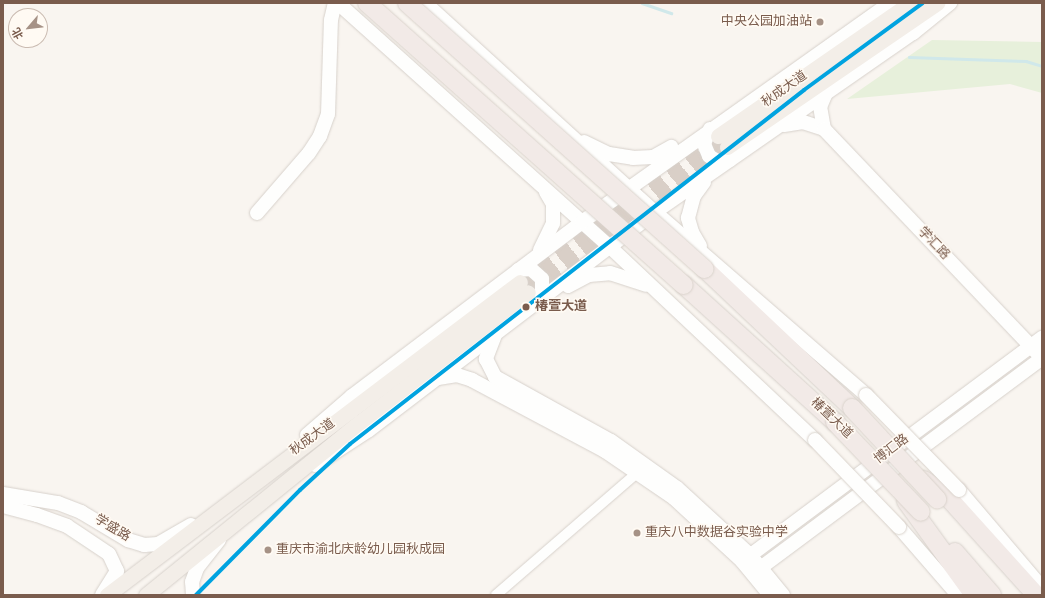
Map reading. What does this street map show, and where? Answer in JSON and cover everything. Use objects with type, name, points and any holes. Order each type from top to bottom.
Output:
[{"type":"highway","name":"椿萱大道","points":[[367,3],[684,285],[835,422],[894,484],[918,514],[992,595]]},
{"type":"highway","name":"椿萱大道","points":[[407,3],[707,264],[852,408],[909,469],[947,494],[1019,595]]},
{"type":"highway","points":[[947,494],[1036,595]]},
{"type":"highway","points":[[918,514],[974,595]]},
{"type":"main road","points":[[257,213],[320,136],[328,114],[331,20],[335,3]]},
{"type":"main road","points":[[338,3],[609,246],[815,440],[899,527],[958,595]]},
{"type":"main road","points":[[425,3],[628,187],[707,264],[866,396],[947,494],[1042,588]]},
{"type":"main road","points":[[570,135],[616,156],[648,158],[664,152],[702,127],[731,115],[890,3]]},
{"type":"main road","name":"秋成大道","points":[[721,143],[910,3]]},
{"type":"main road","name":"秋成大道","points":[[721,143],[937,3]]},
{"type":"main road","points":[[778,127],[913,33],[950,3]]},
{"type":"main road","points":[[535,257],[628,187],[721,143],[778,127],[803,122],[824,129],[820,107],[826,93]]},
{"type":"main road","points":[[707,264],[692,232],[688,218],[694,196],[711,173],[731,115]]},
{"type":"main road","name":"学汇路","points":[[824,129],[1042,359]]},
{"type":"main road","points":[[524,287],[609,246],[711,173]]},
{"type":"main road","points":[[518,316],[524,287],[535,257],[553,223],[553,204],[544,188]]},
{"type":"main road","points":[[283,486],[369,430],[518,316],[539,307],[576,281],[589,275],[618,274],[654,289]]},
{"type":"main road","name":"秋成大道","points":[[107,595],[266,473],[524,287]]},
{"type":"main road","name":"秋成大道","points":[[146,595],[283,486],[524,287]]},
{"type":"main road","points":[[497,332],[486,359],[495,377],[612,441],[677,488],[783,595]]},
{"type":"main road","name":"博汇路","points":[[746,558],[1042,338]]},
{"type":"main road","name":"博汇路","points":[[757,570],[1042,359]]},
{"type":"main road","points":[[436,379],[457,375],[472,380],[605,451],[674,498],[746,558]]},
{"type":"main road","name":"学盛路","points":[[3,494],[58,502],[81,512],[128,540],[144,545],[158,544],[215,512]]},
{"type":"main road","name":"学盛路","points":[[3,506],[37,515],[66,526],[109,554],[117,571],[102,595]]},
{"type":"main road","points":[[193,595],[192,582],[197,568],[225,533]]},
{"type":"main road","points":[[757,570],[770,595]]},
{"type":"street","points":[[496,595],[638,473]]},
{"type":"green space","points":[[932,40],[1042,42],[1042,93],[1010,84],[847,99]]},
{"type":"waterway","points":[[642,3],[671,13]]},
{"type":"waterway","points":[[909,57],[1026,61],[1042,66]]},
{"type":"tunnel","points":[[520,282],[716,138]]},
{"type":"tunnel","points":[[528,292],[727,147]]},
{"type":"transit line","points":[[196,595],[300,490],[350,444],[804,90],[923,3]]},
{"type":"place","name":"中央公园加油站","points":[[820,22]]},
{"type":"place","name":"椿萱大道","points":[[526,307]]},
{"type":"place","name":"重庆八中数据谷实验中学","points":[[637,533]]},
{"type":"place","name":"重庆市渝北庆龄幼儿园秋成园","points":[[268,550]]}]
